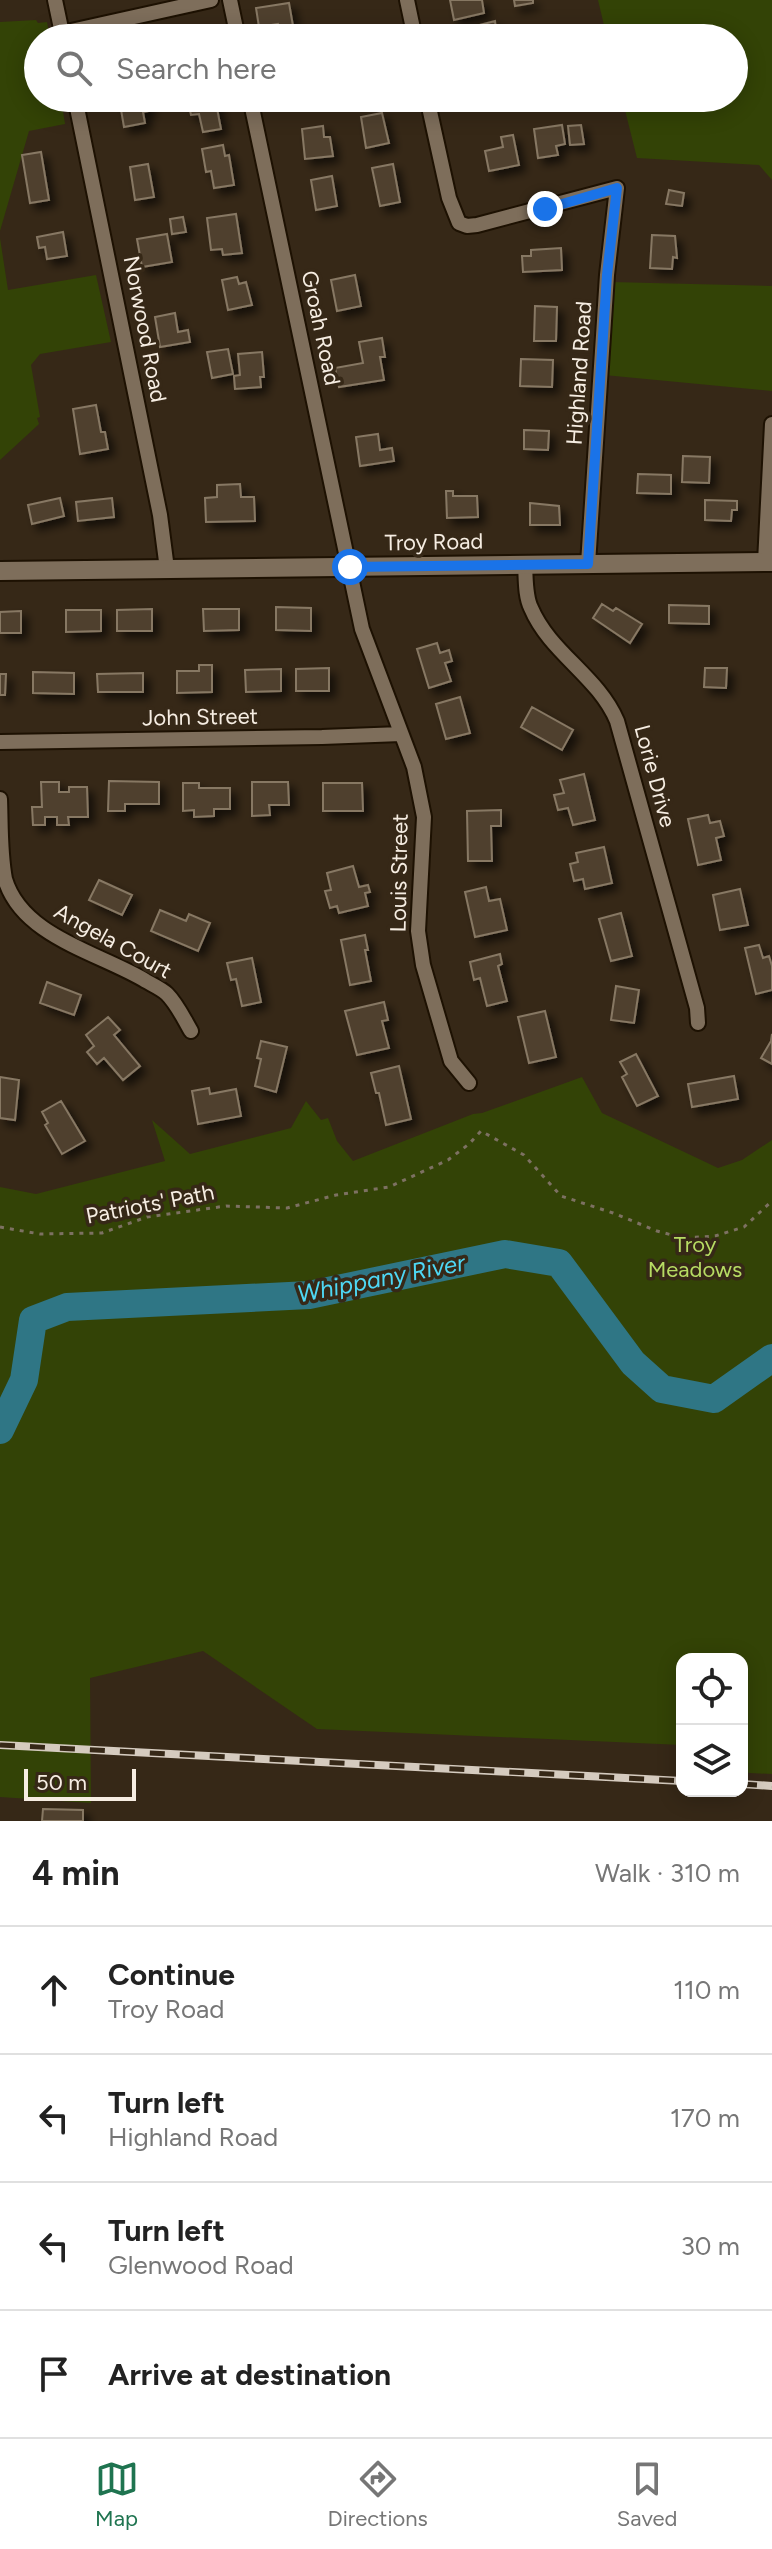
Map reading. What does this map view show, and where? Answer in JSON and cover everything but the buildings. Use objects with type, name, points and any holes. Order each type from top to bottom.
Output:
[{"type":"street","points":[[55,0],[60,24]]},
{"type":"street","points":[[112,24],[211,0]]},
{"type":"street","points":[[230,0],[235,24]]},
{"type":"street","points":[[407,0],[412,24]]},
{"type":"street","name":"Norwood Road","points":[[78,112],[160,515],[167,569]]},
{"type":"street","name":"Groah Road","points":[[253,112],[350,567]]},
{"type":"street","name":"Highland Road","points":[[430,112],[449,198],[459,223],[477,225],[617,188],[607,275],[588,564]]},
{"type":"street","points":[[768,562],[772,424]]},
{"type":"street","name":"Troy Road","points":[[0,571],[768,562]]},
{"type":"street","name":"Lorie Drive","points":[[525,565],[529,605],[539,625],[603,694],[617,721],[697,1008],[698,1023]]},
{"type":"street","name":"Louis Street","points":[[350,567],[362,629],[414,767],[424,817],[418,931],[423,965],[451,1061],[469,1083]]},
{"type":"street","name":"John Street","points":[[0,742],[401,734]]},
{"type":"street","name":"Angela Court","points":[[0,799],[1,862],[6,882],[21,909],[35,924],[133,973],[167,994],[191,1031]]},
{"type":"path","name":"Patriots' Path","points":[[0,1227],[40,1234],[102,1233],[147,1217],[226,1206],[287,1208],[336,1195],[389,1187],[448,1160],[481,1131],[524,1155],[561,1196],[670,1235],[683,1238],[715,1236],[744,1227],[772,1201]]},
{"type":"green space","points":[[598,0],[772,0],[772,180],[759,165],[637,158],[626,112],[748,112],[748,24],[604,24]]},
{"type":"green space","points":[[0,22],[47,22],[47,24],[24,24],[24,112],[63,112],[65,124],[29,131],[0,231]]},
{"type":"green space","points":[[0,238],[8,290],[96,275],[111,342],[40,354],[31,365],[39,424],[0,460]]},
{"type":"green space","points":[[611,282],[772,286],[772,391],[604,375]]},
{"type":"green space","name":"Troy Meadows","points":[[582,1077],[602,1113],[718,1168],[742,1160],[772,1140],[772,1774],[748,1772],[748,1653],[676,1653],[676,1745],[317,1729],[203,1651],[90,1678],[91,1803],[0,1797],[0,1187],[36,1194],[165,1161],[152,1120],[190,1154],[291,1128],[306,1101],[321,1120],[328,1118],[337,1141],[353,1161]]},
{"type":"waterway","name":"Whippany River","points":[[0,1430],[24,1380],[33,1320],[67,1307],[309,1295],[505,1254],[559,1263],[633,1363],[662,1389],[714,1399],[772,1358]]},
{"type":"railway","points":[[0,1745],[676,1781]]},
{"type":"railway","points":[[748,1784],[772,1786]]},
{"type":"route","points":[[350,567],[588,564],[607,275],[617,188],[545,209]]}]
